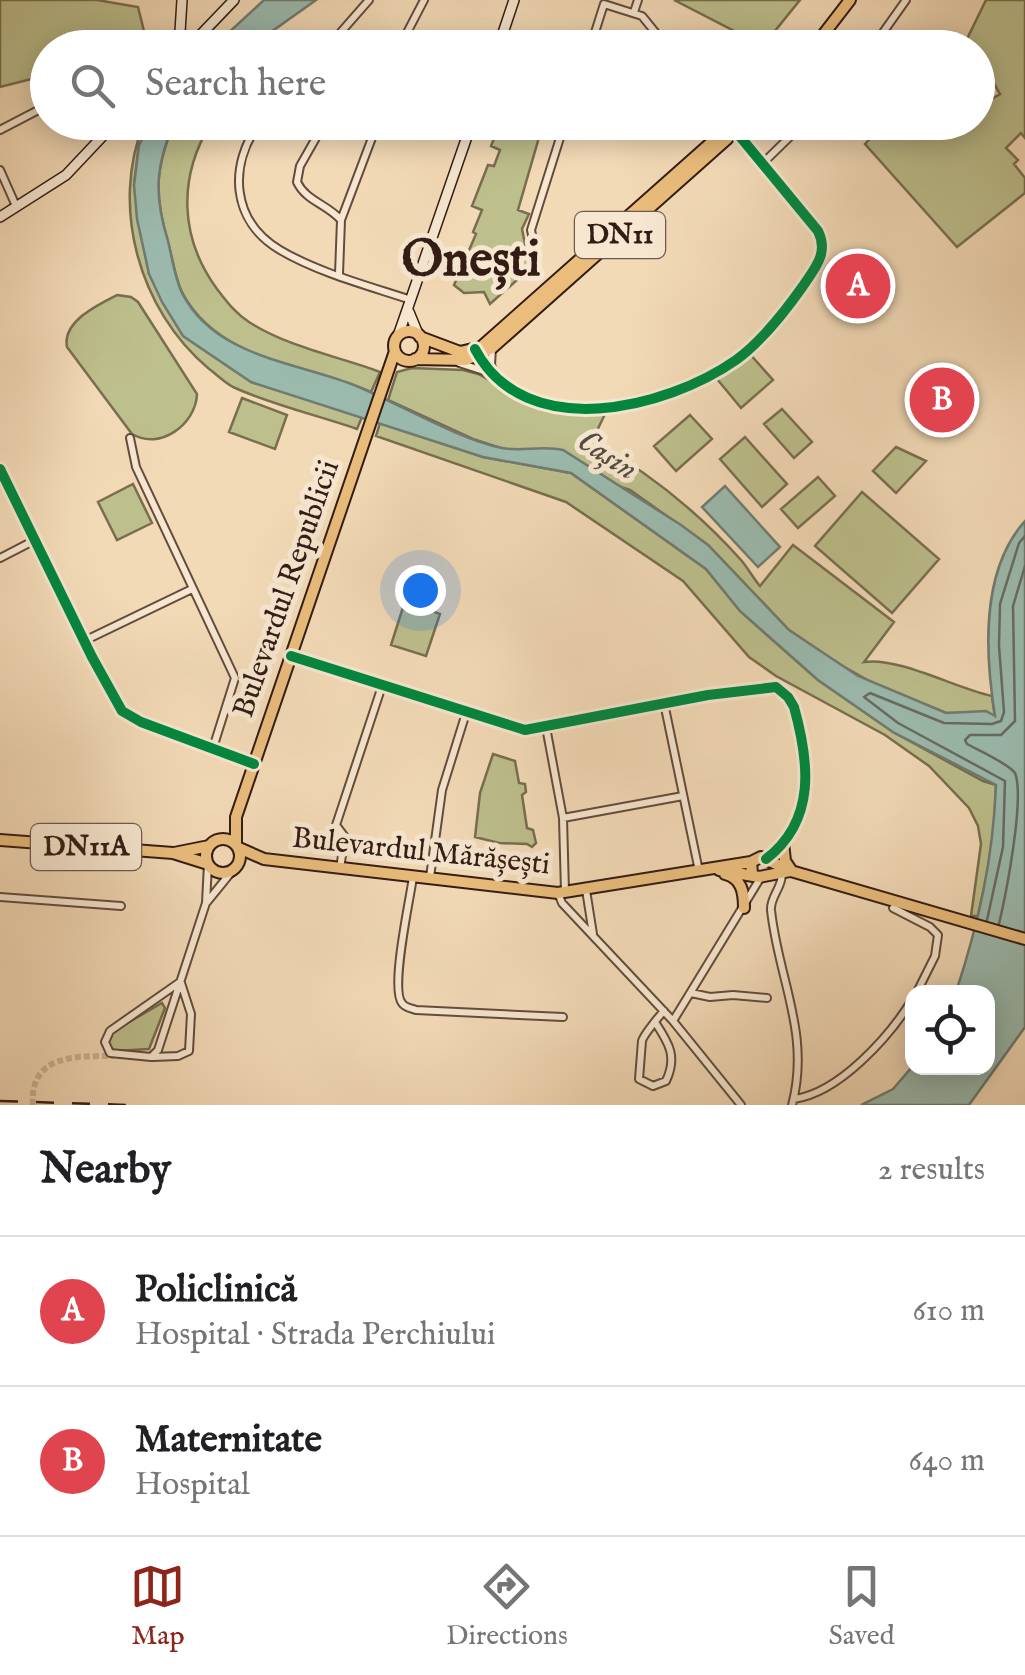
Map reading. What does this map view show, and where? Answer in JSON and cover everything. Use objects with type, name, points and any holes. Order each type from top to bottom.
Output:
[{"type":"main road","points":[[827,30],[850,0]]},
{"type":"main road","name":"DN11","points":[[477,353],[726,140]]},
{"type":"main road","points":[[412,360],[395,351],[398,336],[407,331],[453,350],[477,353]]},
{"type":"main road","points":[[386,376],[412,360],[423,347],[419,335]]},
{"type":"main road","name":"DN11","points":[[412,360],[453,362],[492,348],[500,336]]},
{"type":"main road","name":"Bulevardul Republicii","points":[[236,818],[395,351]]},
{"type":"main road","points":[[208,864],[213,843],[236,818]]},
{"type":"main road","points":[[173,853],[208,864],[219,872],[235,868],[240,858],[236,818]]},
{"type":"main road","points":[[213,843],[228,839],[237,846]]},
{"type":"main road","name":"DN11A","points":[[0,840],[173,853],[213,843]]},
{"type":"main road","points":[[783,842],[786,872]]},
{"type":"main road","name":"Bulevardul Mărășești","points":[[237,846],[264,859],[561,892],[704,870],[757,872]]},
{"type":"main road","points":[[757,872],[758,857],[786,872]]},
{"type":"main road","name":"Bulevardul Mărășești","points":[[235,868],[264,859]]},
{"type":"main road","points":[[757,872],[769,868],[767,860]]},
{"type":"main road","points":[[704,870],[734,876],[745,905]]},
{"type":"main road","points":[[757,872],[786,872],[1025,939]]},
{"type":"street","points":[[180,30],[182,0]]},
{"type":"street","points":[[205,30],[234,0]]},
{"type":"street","points":[[343,30],[369,0]]},
{"type":"street","points":[[408,30],[424,0]]},
{"type":"street","points":[[504,30],[514,0]]},
{"type":"street","points":[[634,12],[638,0]]},
{"type":"street","points":[[885,30],[906,0]]},
{"type":"street","points":[[596,30],[604,4],[634,12],[653,30]]},
{"type":"street","points":[[0,130],[30,114]]},
{"type":"street","points":[[0,217],[66,175],[99,140]]},
{"type":"street","points":[[248,140],[238,168],[240,191],[256,228],[275,247],[410,306],[419,335]]},
{"type":"street","points":[[314,140],[296,178],[304,194],[340,220]]},
{"type":"street","points":[[339,274],[340,220],[371,140]]},
{"type":"street","points":[[398,336],[466,140]]},
{"type":"street","points":[[536,256],[531,230],[559,140]]},
{"type":"street","points":[[453,362],[496,375],[540,402],[604,409],[631,405],[687,387],[744,353],[800,290],[818,263],[823,247],[818,232],[746,140]]},
{"type":"street","points":[[763,163],[787,140]]},
{"type":"street","points":[[0,170],[16,208]]},
{"type":"street","points":[[492,348],[491,365],[496,375]]},
{"type":"street","points":[[477,353],[496,375]]},
{"type":"street","points":[[130,438],[136,467],[235,678],[213,748]]},
{"type":"street","points":[[0,469],[84,641],[125,714],[254,764]]},
{"type":"street","points":[[0,558],[35,540]]},
{"type":"street","points":[[84,641],[192,588]]},
{"type":"street","points":[[291,656],[517,729],[546,728],[770,686],[782,690],[792,702],[808,776],[805,798],[783,842],[767,860]]},
{"type":"street","points":[[340,868],[346,837],[336,826],[382,686]]},
{"type":"street","points":[[664,703],[683,796],[704,870]]},
{"type":"street","points":[[430,878],[441,793],[466,713]]},
{"type":"street","points":[[546,728],[563,818],[562,903],[673,1021],[741,1105]]},
{"type":"street","points":[[563,818],[683,796]]},
{"type":"street","points":[[150,1058],[158,1050],[206,904],[208,864]]},
{"type":"street","points":[[206,904],[235,868]]},
{"type":"street","points":[[673,1021],[745,905],[757,872]]},
{"type":"street","points":[[786,872],[771,906],[793,1004],[798,1058],[793,1102]]},
{"type":"street","points":[[413,876],[398,984],[400,1002],[405,1007],[563,1017]]},
{"type":"street","points":[[586,890],[593,935]]},
{"type":"street","points":[[0,897],[121,906]]},
{"type":"street","points":[[893,908],[938,935],[936,956],[922,985]]},
{"type":"street","points":[[180,982],[191,1014],[189,1051],[150,1058],[113,1055],[107,1048],[110,1030],[180,982]]},
{"type":"street","points":[[691,993],[710,998],[768,998]]},
{"type":"street","points":[[158,1000],[166,1005],[168,1016]]},
{"type":"street","points":[[793,1102],[834,1081],[870,1054],[905,1009]]},
{"type":"street","points":[[655,1022],[668,1042],[673,1060],[666,1081],[654,1086],[643,1083],[638,1075],[643,1036],[664,1011]]},
{"type":"green space","points":[[0,0],[97,0],[138,7],[144,30],[30,30],[30,79],[0,87]]},
{"type":"green space","points":[[674,0],[800,0],[776,30],[732,30]]},
{"type":"green space","points":[[986,0],[1025,0],[1025,138],[1021,133],[1006,148],[1018,160],[1014,164],[1025,178],[1025,193],[957,247],[865,144],[869,140],[995,140],[995,97],[1000,94],[995,85],[995,30],[971,30]]},
{"type":"green space","points":[[142,140],[134,185],[149,274],[251,382],[362,417],[357,429],[233,387],[184,344],[148,287],[137,255],[131,222],[134,155]]},
{"type":"green space","points":[[168,140],[202,140],[188,186],[190,228],[204,269],[228,303],[264,331],[380,372],[371,392],[242,348],[199,317],[178,282],[160,210],[163,154]]},
{"type":"green space","points":[[493,140],[538,140],[518,210],[529,214],[522,229],[526,249],[536,263],[490,304],[484,292],[464,293],[454,285],[482,210],[472,206],[488,165],[494,166],[500,150],[491,146]]},
{"type":"green space","points":[[117,295],[138,302],[197,394],[190,415],[165,437],[132,434],[67,347],[75,322]]},
{"type":"green space","points":[[749,353],[773,380],[741,408],[717,379]]},
{"type":"green space","points":[[412,368],[478,374],[543,409],[606,412],[592,441],[690,509],[741,560],[760,586],[793,545],[894,622],[864,662],[910,668],[992,696],[995,718],[946,713],[871,682],[834,661],[789,630],[708,545],[630,490],[473,439],[388,400],[397,372]]},
{"type":"green space","points":[[242,398],[287,415],[275,449],[229,432]]},
{"type":"green space","points":[[782,409],[812,442],[794,458],[764,424]]},
{"type":"green space","points":[[690,415],[712,439],[676,471],[654,446]]},
{"type":"green space","points":[[380,423],[483,457],[571,473],[706,569],[740,611],[818,680],[893,732],[996,785],[993,846],[978,916],[971,916],[981,844],[978,826],[969,808],[929,766],[885,735],[776,676],[749,657],[683,581],[566,502],[376,436]]},
{"type":"green space","points":[[745,437],[787,484],[762,507],[720,459]]},
{"type":"green space","points":[[896,447],[926,461],[896,493],[873,471]]},
{"type":"green space","points":[[818,477],[835,496],[798,528],[781,509]]},
{"type":"green space","points":[[133,484],[152,523],[117,540],[98,502]]},
{"type":"green space","points":[[862,492],[939,559],[892,613],[815,546]]},
{"type":"green space","points":[[405,601],[440,614],[426,656],[391,645]]},
{"type":"green space","points":[[493,754],[515,761],[519,783],[525,784],[526,792],[522,795],[527,828],[533,830],[536,843],[532,847],[475,837],[480,793]]},
{"type":"green space","points":[[162,1003],[165,1008],[149,1049],[115,1051],[109,1046],[110,1033]]},
{"type":"water","points":[[264,0],[316,0],[274,30],[231,30]]},
{"type":"water","points":[[142,140],[168,140],[160,168],[160,210],[182,293],[214,331],[258,354],[354,385],[485,443],[510,449],[563,450],[708,545],[789,630],[858,676],[946,713],[986,711],[995,716],[988,640],[993,588],[1010,541],[1025,521],[1025,1027],[995,1069],[995,985],[958,985],[984,890],[996,785],[893,732],[818,680],[740,611],[706,569],[571,473],[483,457],[251,382],[183,336],[149,274],[134,185]]},
{"type":"water","points":[[725,486],[780,547],[758,567],[702,507]]},
{"type":"water","points":[[905,1075],[991,1075],[969,1105],[861,1105],[893,1089]]},
{"type":"tunnel","points":[[33,1105],[34,1088],[47,1067],[71,1058],[114,1056]]},
{"type":"railway","points":[[0,1101],[129,1105]]},
{"type":"cycle path","points":[[475,349],[498,379],[527,398],[561,407],[636,403],[673,392],[736,360],[755,344],[803,286],[819,260],[822,246],[818,231],[743,140]]},
{"type":"cycle path","points":[[0,469],[122,711],[141,722],[254,764]]},
{"type":"cycle path","points":[[291,656],[525,730],[708,695],[776,687],[794,707],[803,748],[805,789],[794,826],[766,859]]},
{"type":"place","name":"Policlinică","points":[[858,286]]},
{"type":"place","name":"Maternitate","points":[[942,400]]},
{"type":"district","name":"Onești","points":[[471,261]]},
{"type":"water label","name":"Cașin","points":[[607,456]]}]
